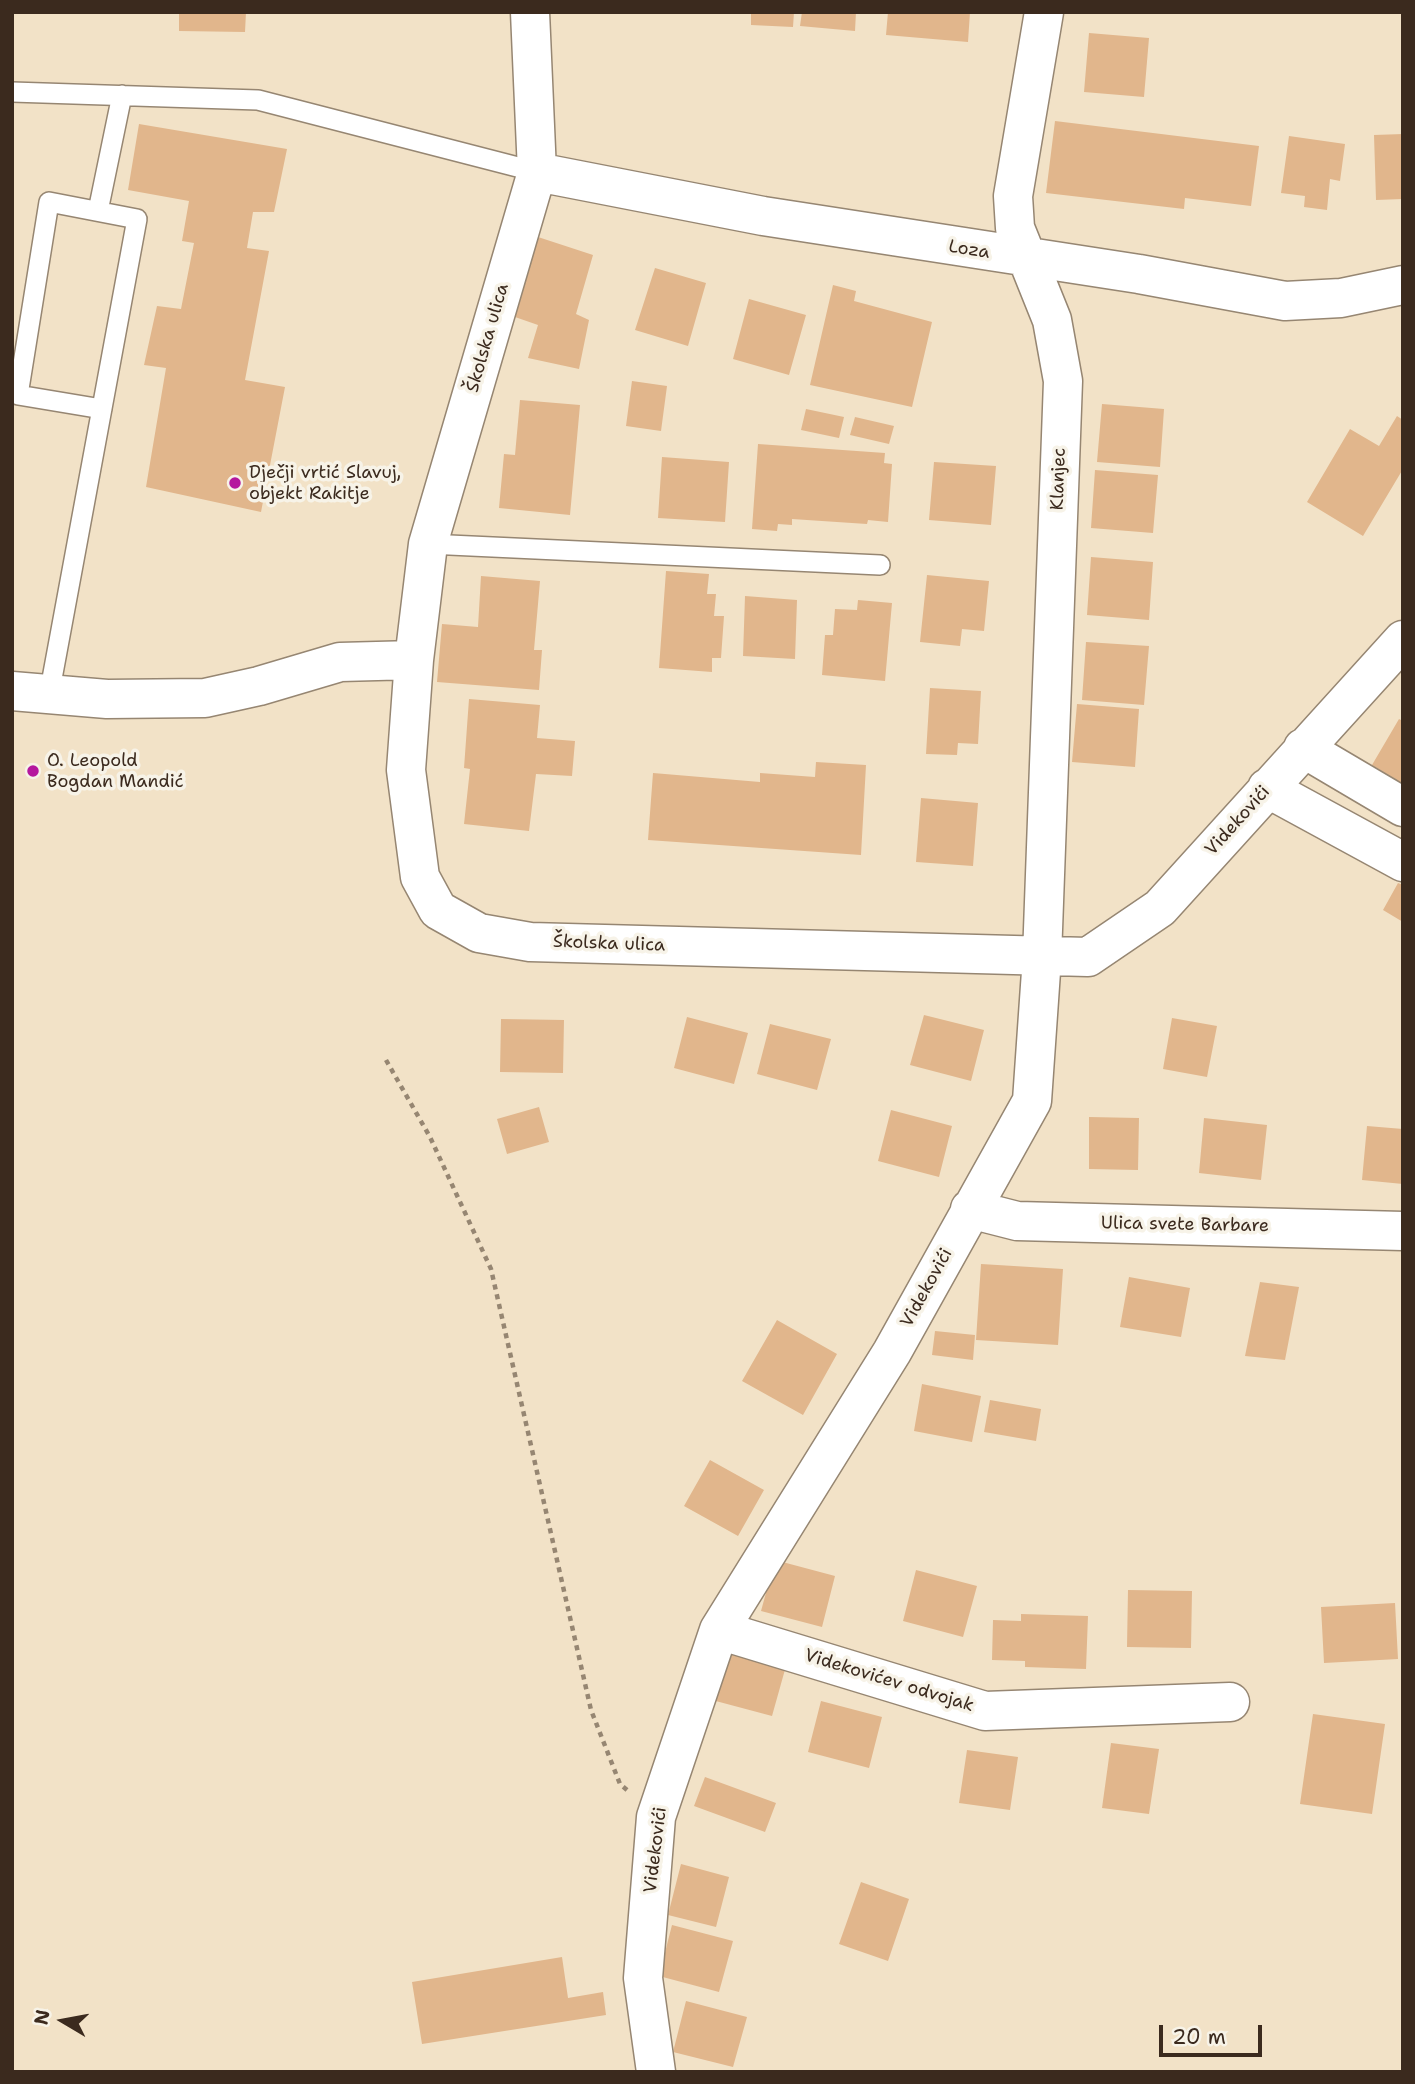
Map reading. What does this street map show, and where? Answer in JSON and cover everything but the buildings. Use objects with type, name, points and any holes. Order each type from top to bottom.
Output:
[{"type":"street","name":"Školska ulica","points":[[530,12],[537,172],[428,544],[414,660],[406,770],[419,877],[438,910],[479,933],[530,942],[1042,957]]},
{"type":"street","name":"Klanjec","points":[[1042,957],[1063,381],[1052,320],[1016,228],[1013,196],[1044,12]]},
{"type":"street","name":"Loza","points":[[537,172],[763,216],[1026,259],[1139,274],[1285,302],[1341,298],[1403,285]]},
{"type":"street","name":"Videkovići","points":[[656,2072],[643,1978],[656,1817],[719,1630],[892,1352],[1032,1101],[1042,957],[1088,957],[1160,908],[1403,640]]},
{"type":"street","points":[[31,693],[107,699],[205,698],[259,686],[340,662],[414,660]]},
{"type":"street","points":[[1303,748],[1403,807]]},
{"type":"street","points":[[1267,788],[1403,862]]},
{"type":"street","name":"Ulica svete Barbare","points":[[970,1209],[1017,1221],[1403,1231]]},
{"type":"street","name":"Videkovićev odvojak","points":[[719,1630],[985,1711],[1230,1702]]},
{"type":"lane","points":[[12,92],[258,100],[537,172]]},
{"type":"lane","points":[[98,211],[122,96]]},
{"type":"lane","points":[[31,693],[102,410],[138,219],[49,202],[18,395],[102,410]]},
{"type":"lane","points":[[428,544],[880,565]]},
{"type":"path","points":[[386,1060],[430,1137],[491,1269],[591,1710],[620,1784],[656,1817]]},
{"type":"place","name":"Dječji vrtić Slavuj, objekt Rakitje","points":[[235,483]]},
{"type":"place","name":"O. Leopold Bogdan Mandić","points":[[33,771]]}]
